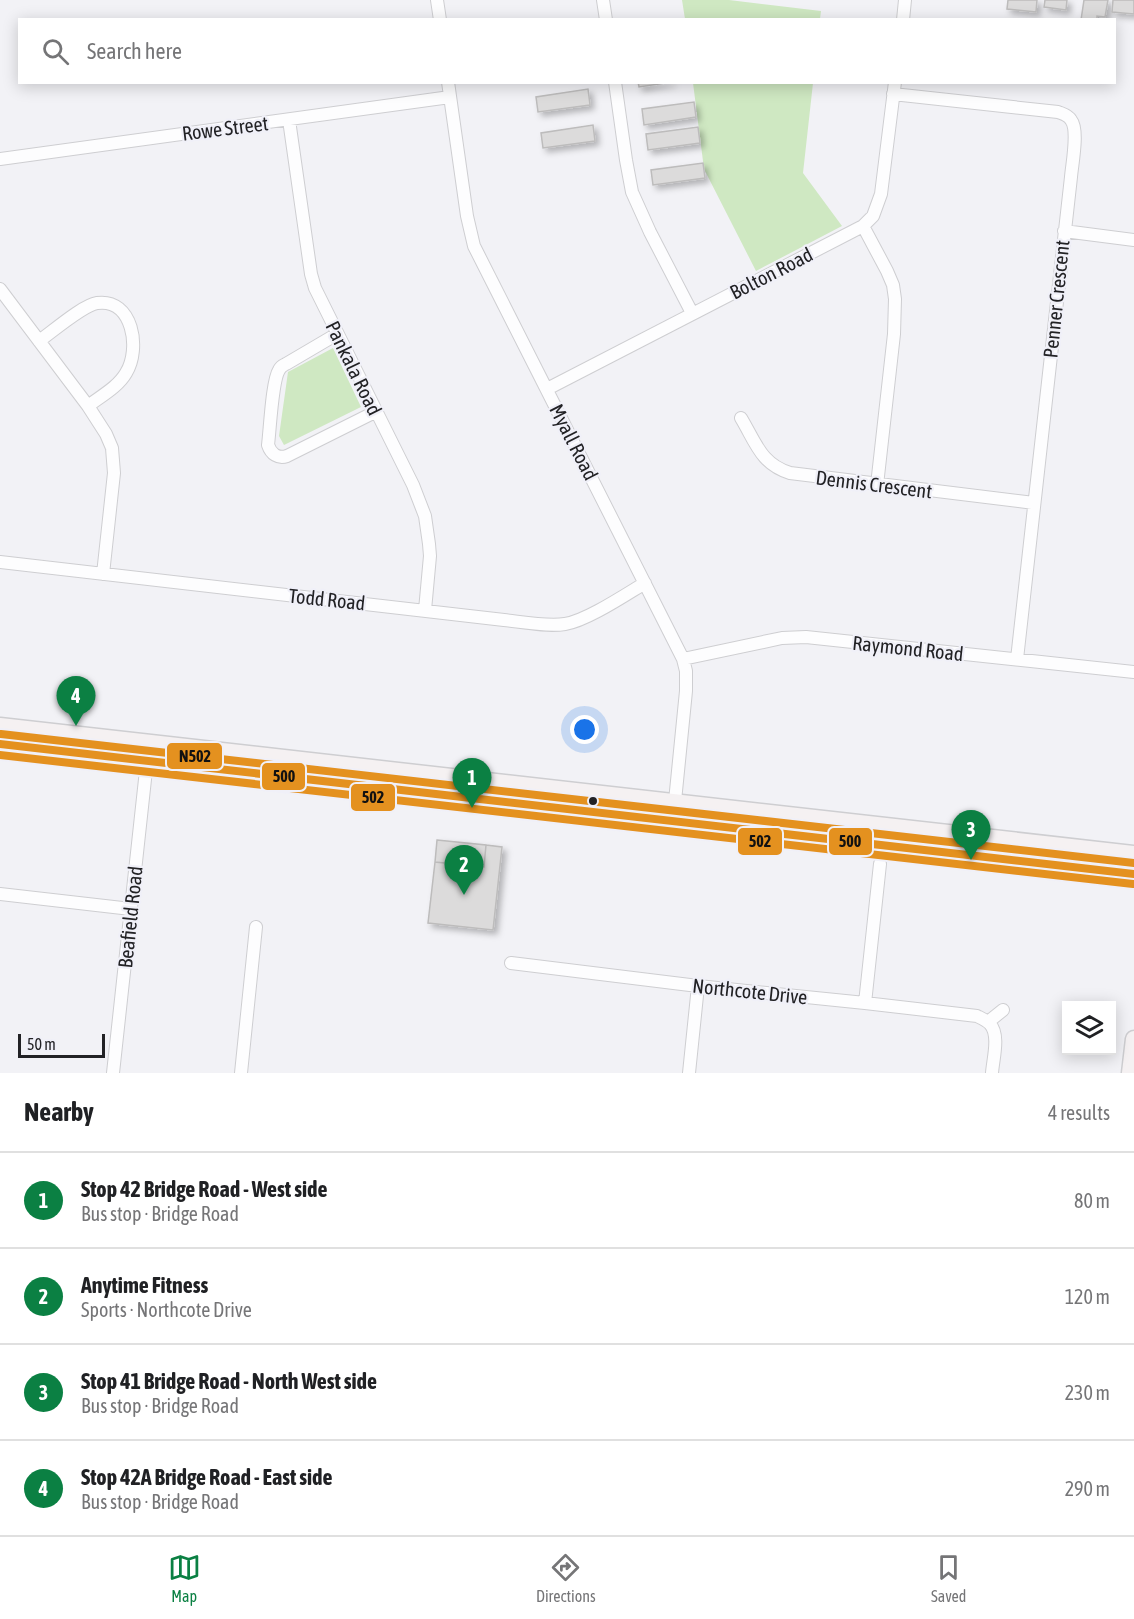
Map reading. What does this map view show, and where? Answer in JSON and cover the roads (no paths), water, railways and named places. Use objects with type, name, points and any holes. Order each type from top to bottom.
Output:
[{"type":"main road","points":[[0,726],[1134,854]]},
{"type":"main road","points":[[147,761],[149,743]]},
{"type":"main road","points":[[0,744],[1127,873],[1134,887]]},
{"type":"main road","points":[[673,820],[675,801]]},
{"type":"main road","points":[[1130,1073],[1134,1039]]},
{"type":"street","points":[[437,0],[440,18]]},
{"type":"street","points":[[603,0],[606,18]]},
{"type":"street","points":[[903,18],[905,0]]},
{"type":"street","name":"Myall Road","points":[[448,84],[467,216],[474,246],[683,658],[686,691],[675,801]]},
{"type":"street","points":[[615,84],[632,192],[692,313]]},
{"type":"street","name":"Bolton Road","points":[[547,389],[863,226],[873,216],[880,201],[894,88]]},
{"type":"street","name":"Penner Crescent","points":[[894,88],[1058,112],[1069,117],[1073,125],[1071,177],[1017,659]]},
{"type":"street","name":"Rowe Street","points":[[0,159],[450,97]]},
{"type":"street","name":"Pankala Road","points":[[289,120],[312,280],[375,412],[413,485],[427,522],[430,556],[425,610]]},
{"type":"street","points":[[863,226],[887,271],[895,298],[894,334],[877,484]]},
{"type":"street","points":[[1064,231],[1134,240]]},
{"type":"street","points":[[0,289],[88,406],[110,441],[114,453],[113,490],[103,574]]},
{"type":"street","points":[[39,341],[96,303],[113,305],[125,314],[132,337],[132,358],[128,370],[121,381],[88,406]]},
{"type":"street","points":[[337,334],[279,370],[268,445],[275,455],[287,456],[375,412]]},
{"type":"street","name":"Dennis Crescent","points":[[741,418],[764,457],[776,468],[800,475],[1034,503]]},
{"type":"street","name":"Todd Road","points":[[0,562],[563,625],[594,612],[645,583]]},
{"type":"street","name":"Raymond Road","points":[[683,658],[795,637],[1134,672]]},
{"type":"street","name":"Beafield Road","points":[[113,1073],[147,761]]},
{"type":"street","points":[[865,1003],[880,864]]},
{"type":"street","points":[[0,894],[131,909]]},
{"type":"street","points":[[241,1073],[256,927]]},
{"type":"street","name":"Northcote Drive","points":[[511,963],[977,1016],[988,1022]]},
{"type":"street","points":[[689,1073],[698,986]]},
{"type":"street","points":[[992,1073],[995,1039],[988,1022],[1003,1010]]},
{"type":"place","name":"Stop 42A Bridge Road - East side","points":[[76,726]]},
{"type":"place","name":"Stop 42 Bridge Road - West side","points":[[472,808]]},
{"type":"place","name":"Stop 41 Bridge Road - North West side","points":[[971,860]]},
{"type":"place","name":"Anytime Fitness","points":[[464,895]]}]
